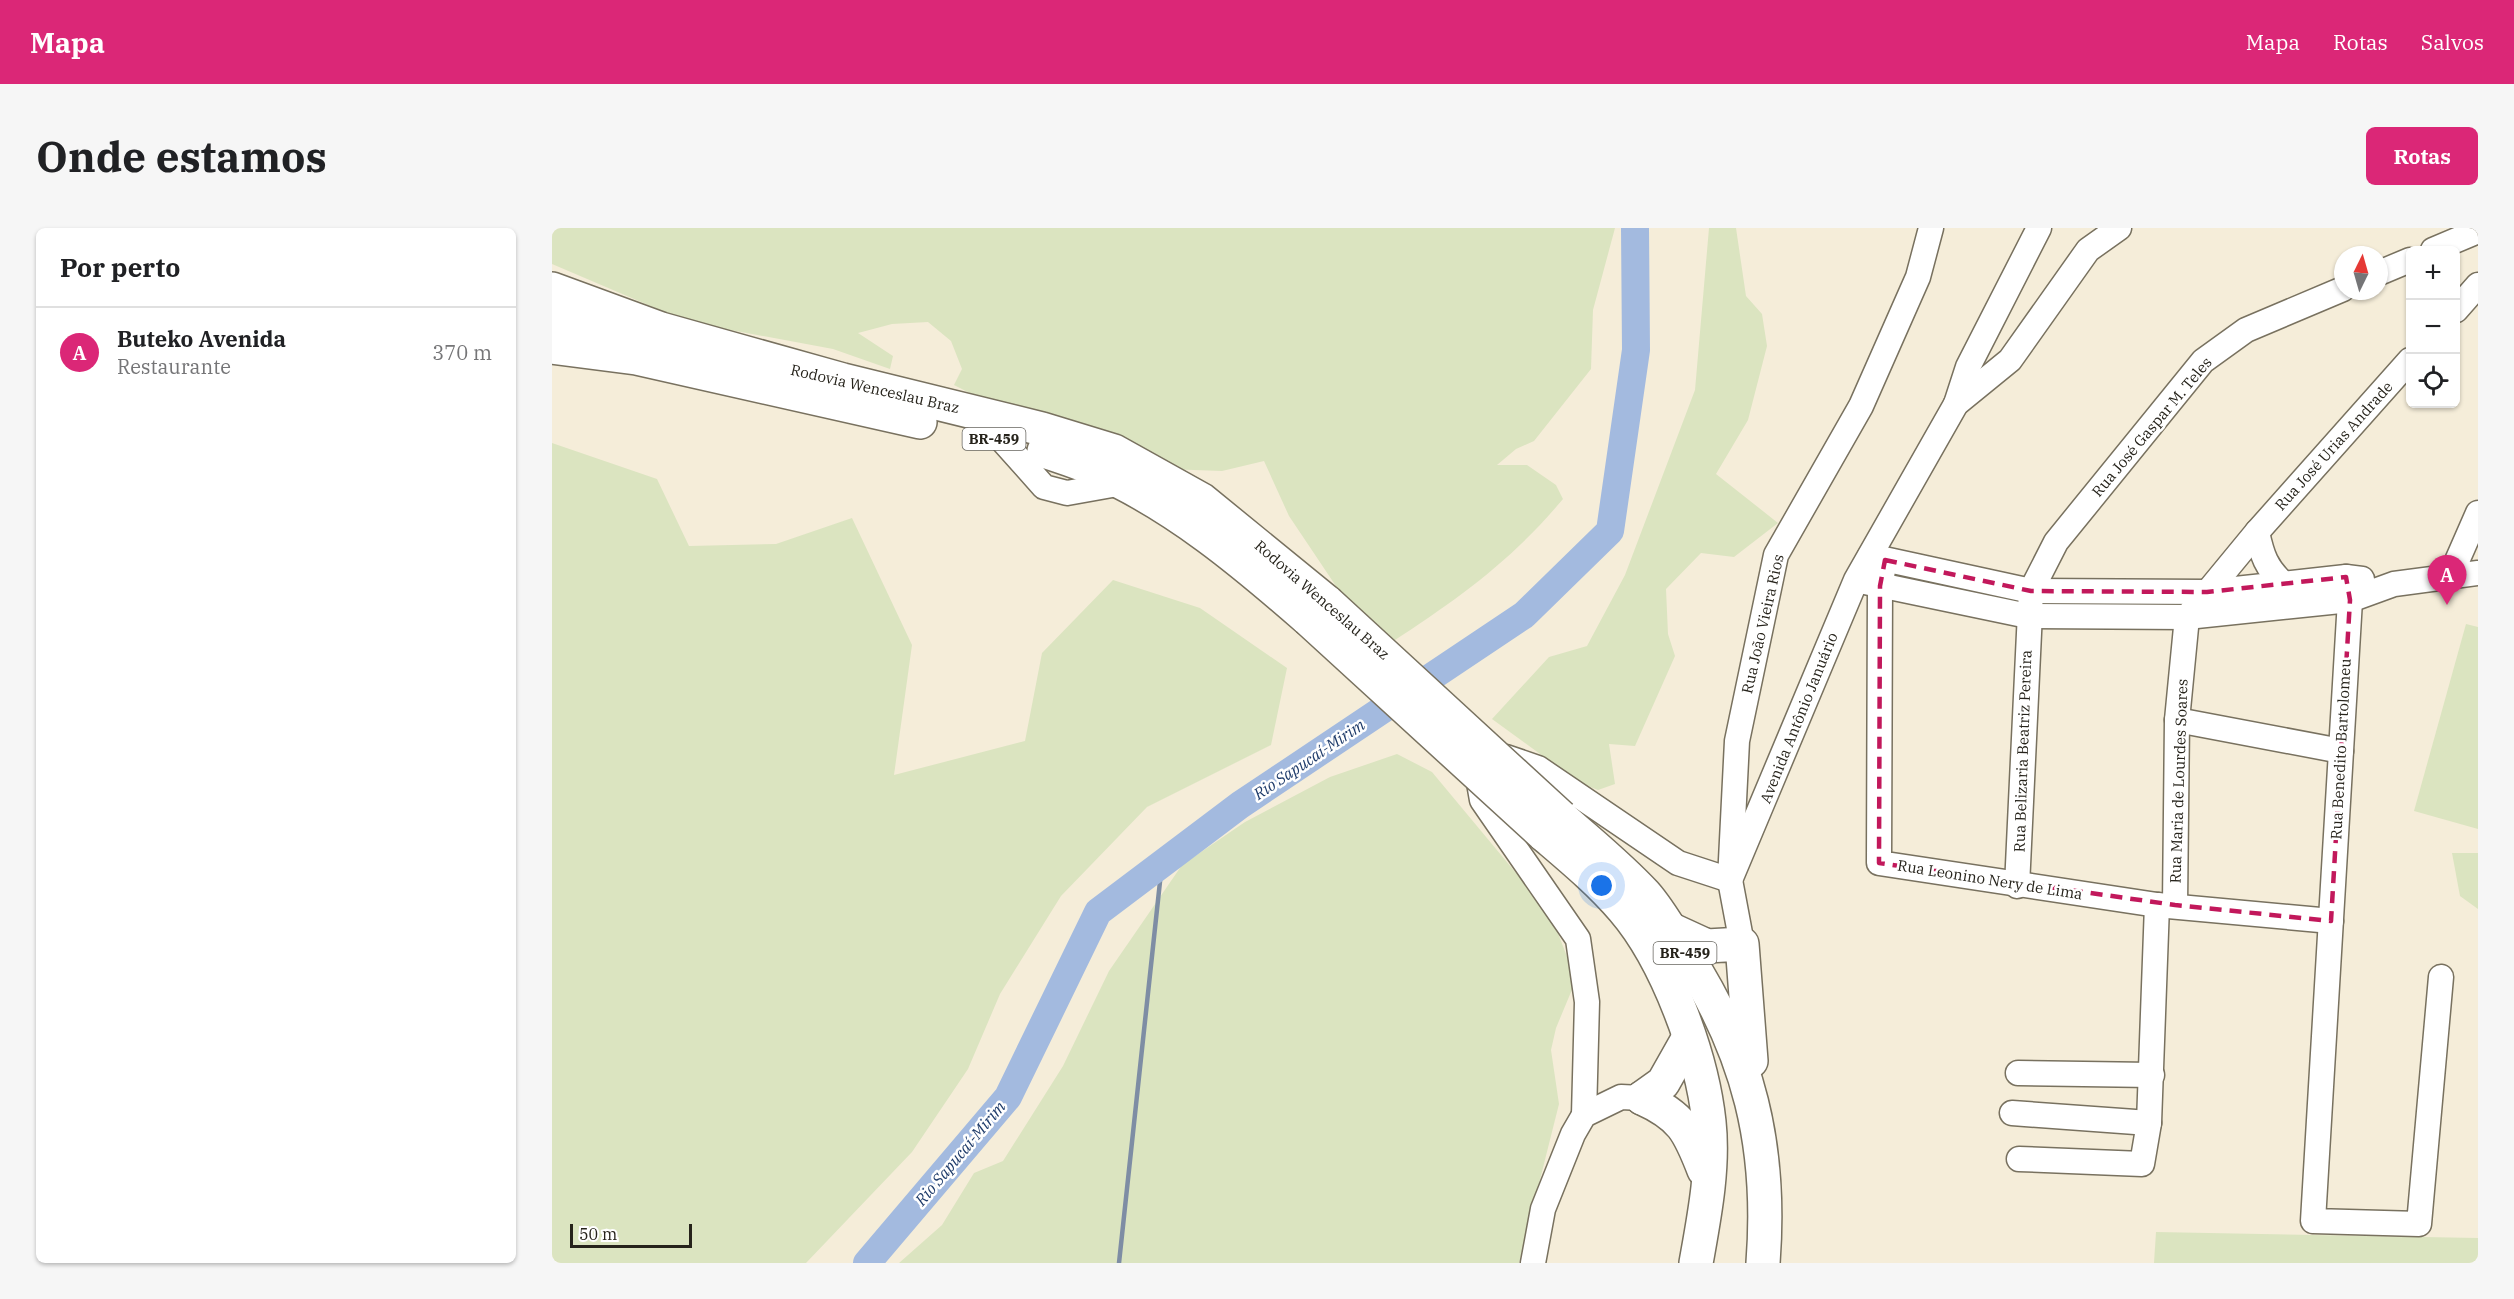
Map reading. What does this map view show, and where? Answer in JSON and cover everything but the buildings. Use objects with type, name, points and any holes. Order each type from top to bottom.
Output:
[{"type":"highway","name":"BR-459","points":[[552,289],[661,329],[843,380]]},
{"type":"highway","points":[[552,347],[636,358]]},
{"type":"highway","name":"Rodovia Wenceslau Braz","points":[[636,358],[1037,448],[1094,469],[1123,483],[1181,519],[1317,611]]},
{"type":"highway","name":"Rodovia Wenceslau Braz","points":[[843,380],[1042,429],[1114,451],[1202,500],[1317,611],[1552,825],[1646,896],[1670,929],[1723,1017],[1745,1073],[1758,1122],[1763,1176],[1763,1263]]},
{"type":"highway","name":"Rodovia Wenceslau Braz","points":[[1552,825],[1595,879],[1625,911],[1652,954],[1689,1037],[1702,1078],[1709,1125],[1707,1181],[1696,1263]]},
{"type":"highway","points":[[1670,929],[1707,946],[1742,944],[1758,1122]]},
{"type":"highway","points":[[1642,1098],[1663,1083],[1689,1037]]},
{"type":"highway","name":"BR-459","points":[[1642,1098],[1661,1106],[1680,1120],[1691,1137],[1707,1181]]},
{"type":"main road","name":"Rodovia Wenceslau Braz","points":[[552,320],[843,380]]},
{"type":"main road","name":"Rodovia Wenceslau Braz","points":[[552,340],[636,358]]},
{"type":"street","name":"Rua João Vieira Rios","points":[[1742,944],[1730,880],[1737,741],[1776,555],[1861,406],[1918,277],[1931,228]]},
{"type":"street","points":[[1956,404],[1968,367],[2039,228]]},
{"type":"street","points":[[1956,404],[2010,360],[2088,250],[2119,228]]},
{"type":"street","points":[[2442,246],[2478,231]]},
{"type":"street","points":[[2388,269],[2406,262]]},
{"type":"street","points":[[2460,305],[2478,285]]},
{"type":"street","name":"Rua José Gaspar M. Teles","points":[[2031,591],[2056,542],[2203,361],[2246,330],[2334,293]]},
{"type":"street","name":"Rua José Urias Andrade","points":[[2207,592],[2257,532],[2406,364]]},
{"type":"street","name":"Avenida Antônio Januário","points":[[1730,880],[1856,580],[1876,558],[1956,404]]},
{"type":"street","points":[[2450,577],[2478,513]]},
{"type":"street","points":[[2257,532],[2262,558],[2270,572],[2284,584]]},
{"type":"street","points":[[1876,558],[2031,591],[2207,592],[2284,584],[2348,589]]},
{"type":"street","name":"Rua Leonino Nery de Lima","points":[[1876,558],[1880,586],[1879,863],[2017,886],[2166,905],[2331,921]]},
{"type":"street","points":[[1856,580],[2028,616],[2187,617],[2348,589],[2478,573]]},
{"type":"street","name":"Rua Benedito Bartolomeu","points":[[2348,589],[2341,751],[2313,1221],[2419,1224],[2441,977]]},
{"type":"street","name":"Rua Belizaria Beatriz Pereira","points":[[2017,886],[2028,616],[2031,591]]},
{"type":"street","points":[[2187,617],[2207,592]]},
{"type":"street","name":"Rua Maria de Lourdes Soares","points":[[2019,1159],[2142,1164],[2149,1123],[2166,905],[2177,720],[2187,617]]},
{"type":"street","points":[[2177,720],[2341,751]]},
{"type":"street","points":[[1533,1263],[1543,1209],[1573,1134],[1584,1115],[1587,1002],[1578,939],[1482,800],[1479,783],[1484,769],[1492,761],[1506,757],[1538,768],[1678,863],[1730,880]]},
{"type":"street","points":[[2018,1073],[2152,1074]]},
{"type":"street","points":[[1584,1115],[1621,1097],[1642,1098]]},
{"type":"street","points":[[2012,1113],[2149,1123]]},
{"type":"highlighted area","points":[[1885,560],[2031,591],[2207,592],[2346,577],[2350,600],[2331,921],[2175,905],[1879,863],[1880,586]]},
{"type":"green space","points":[[552,228],[1615,228],[1593,310],[1591,369],[1534,441],[1516,449],[1497,465],[1527,465],[1556,485],[1563,499],[1504,560],[1462,594],[1392,642],[1350,607],[1289,516],[1264,461],[1222,471],[1166,469],[1007,412],[954,385],[962,369],[951,341],[928,322],[892,324],[858,333],[893,356],[890,369],[833,349],[688,322],[552,264]]},
{"type":"green space","points":[[1709,228],[1736,228],[1746,296],[1762,314],[1767,346],[1748,420],[1716,474],[1778,523],[1734,557],[1701,553],[1666,589],[1668,634],[1675,656],[1635,746],[1609,744],[1615,784],[1598,790],[1580,783],[1492,719],[1549,657],[1587,646],[1625,575],[1695,390]]},
{"type":"green space","points":[[552,443],[657,479],[689,546],[776,544],[852,518],[912,645],[894,775],[1025,741],[1042,653],[1113,580],[1200,608],[1287,668],[1271,745],[1147,807],[1061,896],[1000,994],[968,1069],[912,1152],[806,1263],[552,1263]]},
{"type":"green space","points":[[2466,624],[2478,627],[2478,829],[2414,811]]},
{"type":"green space","points":[[1397,754],[1432,772],[1551,915],[1576,980],[1556,1028],[1551,1050],[1559,1104],[1519,1263],[899,1263],[942,1225],[974,1173],[1003,1161],[1063,1066],[1109,971],[1182,865],[1245,822],[1330,777]]},
{"type":"green space","points":[[2452,853],[2478,853],[2478,909],[2460,896]]},
{"type":"green space","points":[[2156,1232],[2478,1238],[2478,1263],[2154,1263]]},
{"type":"waterway","name":"Rio Sapucaí-Mirim","points":[[867,1263],[1008,1097],[1098,912],[1240,805],[1524,615],[1610,531],[1636,350],[1635,228]]},
{"type":"waterway","points":[[1119,1263],[1162,863]]},
{"type":"place","name":"Buteko Avenida","points":[[2447,605]]}]
